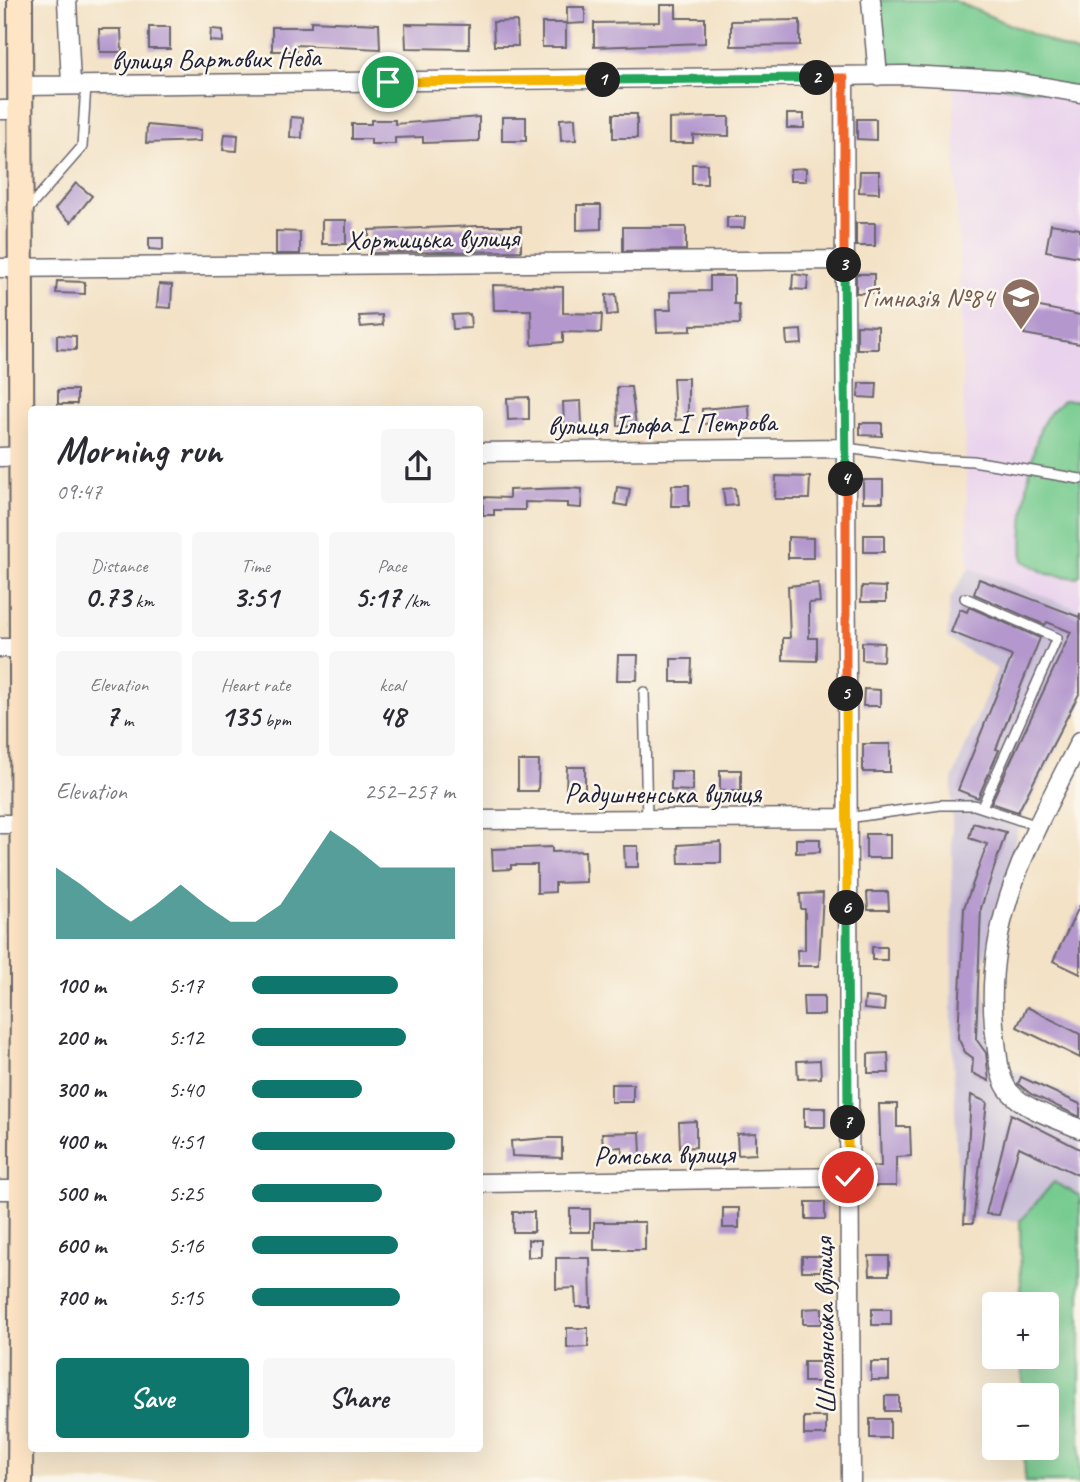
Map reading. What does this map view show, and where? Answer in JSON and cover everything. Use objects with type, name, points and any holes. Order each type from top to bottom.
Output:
[{"type":"street","points":[[20,0],[16,93],[20,217],[10,268],[17,456],[11,648],[18,824],[20,1482]]},
{"type":"street","points":[[67,0],[78,85]]},
{"type":"street","points":[[871,0],[878,76]]},
{"type":"street","name":"вулиця Вартових Неба","points":[[16,93],[78,85],[878,76],[1004,80],[1080,93]]},
{"type":"street","name":"Шполянська вулиця","points":[[844,78],[851,1482]]},
{"type":"street","name":"Хортицька вулиця","points":[[10,268],[844,260]]},
{"type":"street","name":"вулиця Ільфа І Петрова","points":[[483,452],[846,448]]},
{"type":"street","points":[[1080,741],[1035,825],[1001,917],[993,976],[992,1012],[1003,1083],[1011,1094],[1026,1104],[1080,1129]]},
{"type":"street","name":"Радушненська вулиця","points":[[483,820],[847,818]]},
{"type":"street","name":"Ромська вулиця","points":[[483,1183],[848,1177]]},
{"type":"lane","points":[[20,217],[82,147],[78,85]]},
{"type":"lane","points":[[846,448],[928,459],[985,462],[1080,479]]},
{"type":"lane","points":[[965,598],[1057,638],[982,807]]},
{"type":"lane","points":[[644,692],[647,819]]},
{"type":"lane","points":[[847,818],[940,805],[982,807],[1035,825]]},
{"type":"shaded area","name":"Гімназія №84","points":[[953,77],[1080,93],[1080,610],[969,568]]},
{"type":"shaded area","points":[[969,568],[1080,610],[1080,704],[1020,821],[982,970],[994,1061],[1080,1100],[1080,1196],[1054,1183],[1020,1221],[959,1217],[952,1031],[952,780],[997,669],[947,638],[950,599]]},
{"type":"green space","points":[[871,0],[953,0],[1080,55],[1080,93],[878,76]]},
{"type":"green space","points":[[1064,400],[1080,400],[1080,575],[1076,578],[1047,574],[1023,561],[1022,547],[1029,473],[1037,438],[1044,421]]},
{"type":"green space","points":[[1054,1182],[1080,1196],[1080,1482],[1025,1482],[1024,1460],[1059,1460],[1059,1383],[1023,1383],[1022,1369],[1059,1369],[1059,1292],[1021,1292],[1020,1221]]},
{"type":"building","points":[[660,5],[676,5],[676,18],[705,18],[705,43],[594,47],[594,23],[660,22]]},
{"type":"building","points":[[567,7],[585,7],[585,23],[567,24]]},
{"type":"building","points":[[800,20],[800,45],[731,46],[731,21]]},
{"type":"building","points":[[311,21],[379,24],[380,49],[296,45],[296,51],[272,51],[272,27],[311,27]]},
{"type":"building","points":[[517,21],[518,46],[494,46],[493,22]]},
{"type":"building","points":[[542,23],[566,23],[566,47],[542,47]]},
{"type":"building","points":[[405,24],[469,25],[469,49],[406,48]]},
{"type":"building","points":[[149,27],[170,27],[170,49],[149,49]]},
{"type":"building","points":[[99,29],[121,29],[122,52],[100,52]]},
{"type":"building","points":[[211,29],[223,30],[223,42],[210,41]]},
{"type":"building","points":[[613,114],[637,114],[637,138],[613,138]]},
{"type":"building","points":[[787,114],[804,114],[804,128],[787,128]]},
{"type":"building","points":[[291,117],[303,118],[302,138],[290,137]]},
{"type":"building","points":[[479,117],[479,141],[423,143],[423,137],[395,138],[395,144],[371,144],[371,139],[352,139],[352,124],[371,124],[371,120],[395,120],[395,124]]},
{"type":"building","points":[[502,117],[526,117],[526,141],[502,141]]},
{"type":"building","points":[[729,117],[729,136],[693,135],[693,143],[669,143],[669,119]]},
{"type":"building","points":[[575,118],[576,140],[561,141],[560,119]]},
{"type":"building","points":[[857,119],[876,119],[876,140],[857,139]]},
{"type":"building","points":[[147,125],[201,130],[200,141],[146,143]]},
{"type":"building","points":[[225,134],[238,135],[237,151],[223,150]]},
{"type":"building","points":[[692,164],[707,164],[707,184],[692,184]]},
{"type":"building","points":[[806,168],[806,181],[790,181],[790,169]]},
{"type":"building","points":[[860,171],[879,171],[879,193],[859,192]]},
{"type":"building","points":[[76,183],[92,196],[71,222],[55,209]]},
{"type":"building","points":[[577,205],[601,205],[601,229],[577,230]]},
{"type":"building","points":[[727,217],[745,217],[744,228],[727,228]]},
{"type":"building","points":[[322,220],[346,220],[346,244],[322,244]]},
{"type":"building","points":[[856,223],[875,223],[875,246],[856,246]]},
{"type":"building","points":[[1051,224],[1080,229],[1080,257],[1046,251]]},
{"type":"building","points":[[521,226],[521,251],[369,253],[369,230]]},
{"type":"building","points":[[623,227],[686,227],[686,250],[623,251]]},
{"type":"building","points":[[276,231],[300,232],[300,254],[276,254]]},
{"type":"building","points":[[149,238],[163,238],[163,250],[149,249]]},
{"type":"building","points":[[793,274],[808,276],[807,290],[792,289]]},
{"type":"building","points":[[856,274],[874,274],[874,293],[856,293]]},
{"type":"building","points":[[710,276],[734,276],[734,304],[739,304],[740,324],[691,325],[691,331],[657,332],[656,310],[671,310],[670,292],[710,291]]},
{"type":"building","points":[[57,281],[85,282],[85,294],[56,293]]},
{"type":"building","points":[[159,284],[172,285],[171,308],[157,307]]},
{"type":"building","points":[[493,285],[563,287],[563,313],[602,314],[601,333],[563,332],[563,342],[532,345],[531,310],[494,310]]},
{"type":"building","points":[[616,294],[618,314],[607,315],[606,295]]},
{"type":"building","points":[[1030,305],[1080,315],[1080,344],[1024,334]]},
{"type":"building","points":[[470,314],[471,328],[453,329],[452,315]]},
{"type":"building","points":[[382,315],[383,325],[361,327],[359,316]]},
{"type":"building","points":[[857,325],[878,326],[878,349],[857,349]]},
{"type":"building","points":[[801,330],[802,344],[787,345],[786,331]]},
{"type":"building","points":[[57,335],[76,336],[76,350],[57,349]]},
{"type":"building","points":[[673,378],[688,378],[688,419],[675,420]]},
{"type":"building","points":[[859,383],[877,383],[876,398],[858,397]]},
{"type":"building","points":[[617,387],[631,387],[636,426],[618,426]]},
{"type":"building","points":[[58,390],[77,390],[77,404],[58,404]]},
{"type":"building","points":[[529,397],[529,419],[508,420],[507,398]]},
{"type":"building","points":[[581,401],[582,425],[564,426],[563,402]]},
{"type":"building","points":[[749,405],[750,426],[732,427],[732,422],[702,424],[702,409]]},
{"type":"building","points":[[860,423],[882,423],[882,436],[860,435]]},
{"type":"building","points":[[776,476],[810,477],[809,499],[775,499]]},
{"type":"building","points":[[863,480],[883,480],[883,502],[863,502]]},
{"type":"building","points":[[672,485],[689,485],[689,506],[671,506]]},
{"type":"building","points":[[617,487],[630,489],[627,506],[615,504]]},
{"type":"building","points":[[735,488],[737,505],[725,506],[723,489]]},
{"type":"building","points":[[582,489],[581,508],[567,507],[567,503],[525,502],[525,510],[494,510],[494,515],[483,515],[483,497],[509,498],[509,490]]},
{"type":"building","points":[[864,535],[884,535],[884,552],[864,552]]},
{"type":"building","points":[[788,537],[813,538],[813,558],[788,558]]},
{"type":"building","points":[[979,579],[1079,617],[1080,614],[1080,692],[1018,812],[991,803],[1071,632],[1047,622],[1045,625],[974,594]]},
{"type":"building","points":[[818,583],[820,602],[809,603],[809,638],[817,638],[817,661],[783,660],[783,638],[790,638],[788,586]]},
{"type":"building","points":[[862,586],[886,587],[886,602],[861,602]]},
{"type":"building","points":[[969,607],[1040,638],[996,749],[999,750],[978,798],[958,790],[1012,656],[951,632],[960,609],[967,612]]},
{"type":"building","points":[[862,642],[884,643],[883,661],[862,660]]},
{"type":"building","points":[[618,655],[638,655],[637,680],[617,680]]},
{"type":"building","points":[[671,659],[692,659],[691,682],[671,682]]},
{"type":"building","points":[[864,689],[880,690],[880,706],[863,706]]},
{"type":"building","points":[[863,744],[890,744],[890,772],[863,772]]},
{"type":"building","points":[[518,761],[539,761],[538,791],[518,791]]},
{"type":"building","points":[[567,767],[585,767],[585,790],[566,789]]},
{"type":"building","points":[[720,770],[741,770],[741,791],[720,791]]},
{"type":"building","points":[[671,771],[693,771],[693,791],[671,790]]},
{"type":"building","points":[[973,823],[1006,832],[981,908],[976,1039],[986,1053],[989,1081],[972,1073],[973,1058],[965,1052],[958,1038],[964,908],[987,844],[969,838]]},
{"type":"building","points":[[866,834],[890,834],[890,858],[866,858]]},
{"type":"building","points":[[796,839],[820,839],[820,852],[796,853]]},
{"type":"building","points":[[721,842],[721,863],[679,863],[678,845]]},
{"type":"building","points":[[624,846],[638,846],[638,867],[625,867]]},
{"type":"building","points":[[552,847],[552,852],[585,851],[586,882],[555,883],[555,892],[537,893],[537,865],[511,865],[511,869],[493,870],[492,849]]},
{"type":"building","points":[[867,892],[888,892],[889,910],[868,910]]},
{"type":"building","points":[[823,893],[819,966],[798,966],[797,950],[805,950],[805,909],[801,909],[800,894]]},
{"type":"building","points":[[1080,905],[1080,974],[1053,961]]},
{"type":"building","points":[[872,947],[887,947],[887,960],[872,960]]},
{"type":"building","points":[[803,996],[824,996],[824,1015],[804,1015]]},
{"type":"building","points":[[865,997],[885,999],[884,1011],[864,1009]]},
{"type":"building","points":[[1027,1007],[1080,1034],[1080,1058],[1017,1027]]},
{"type":"building","points":[[888,1053],[889,1073],[868,1073],[868,1054]]},
{"type":"building","points":[[820,1060],[821,1078],[798,1079],[797,1061]]},
{"type":"building","points":[[1021,1077],[1080,1104],[1080,1117],[1031,1094],[1018,1084]]},
{"type":"building","points":[[611,1084],[633,1084],[633,1102],[611,1102]]},
{"type":"building","points":[[971,1095],[987,1102],[973,1223],[964,1223]]},
{"type":"building","points":[[879,1104],[897,1104],[897,1127],[910,1127],[911,1156],[896,1157],[896,1186],[869,1186],[869,1167],[881,1166]]},
{"type":"building","points":[[804,1108],[825,1108],[825,1127],[804,1127]]},
{"type":"building","points":[[1011,1114],[1080,1149],[1080,1176],[1019,1147],[999,1215],[986,1214]]},
{"type":"building","points":[[696,1121],[696,1147],[680,1148],[679,1122]]},
{"type":"building","points":[[640,1132],[641,1155],[623,1156],[622,1147],[603,1148],[602,1133]]},
{"type":"building","points":[[756,1133],[756,1154],[738,1155],[737,1134]]},
{"type":"building","points":[[562,1138],[562,1158],[512,1156],[511,1141]]},
{"type":"building","points":[[806,1202],[825,1202],[825,1219],[806,1219]]},
{"type":"building","points":[[723,1208],[739,1208],[739,1228],[723,1228]]},
{"type":"building","points":[[570,1209],[590,1209],[590,1232],[570,1232]]},
{"type":"building","points":[[513,1212],[534,1212],[534,1232],[513,1232]]},
{"type":"building","points":[[594,1222],[645,1222],[645,1250],[594,1250]]},
{"type":"building","points":[[528,1240],[541,1240],[541,1257],[528,1257]]},
{"type":"building","points":[[802,1256],[821,1256],[821,1271],[802,1271]]},
{"type":"building","points":[[869,1256],[889,1256],[889,1275],[870,1275]]},
{"type":"building","points":[[556,1258],[590,1258],[591,1307],[576,1307],[575,1288],[556,1289]]},
{"type":"building","points":[[822,1308],[822,1324],[803,1324],[803,1309]]},
{"type":"building","points":[[872,1309],[891,1309],[891,1325],[872,1325]]},
{"type":"building","points":[[567,1328],[588,1328],[588,1347],[567,1348]]},
{"type":"building","points":[[804,1362],[823,1362],[823,1382],[804,1382]]},
{"type":"building","points":[[871,1362],[889,1362],[889,1380],[871,1380]]},
{"type":"building","points":[[885,1396],[899,1396],[899,1411],[885,1411]]},
{"type":"building","points":[[804,1417],[826,1417],[826,1435],[804,1435]]},
{"type":"building","points":[[870,1419],[890,1419],[890,1438],[870,1438]]},
{"type":"place","name":"Гімназія №84","points":[[1021,331]]},
{"type":"route","points":[[388,82],[844,78],[848,1177]]}]
